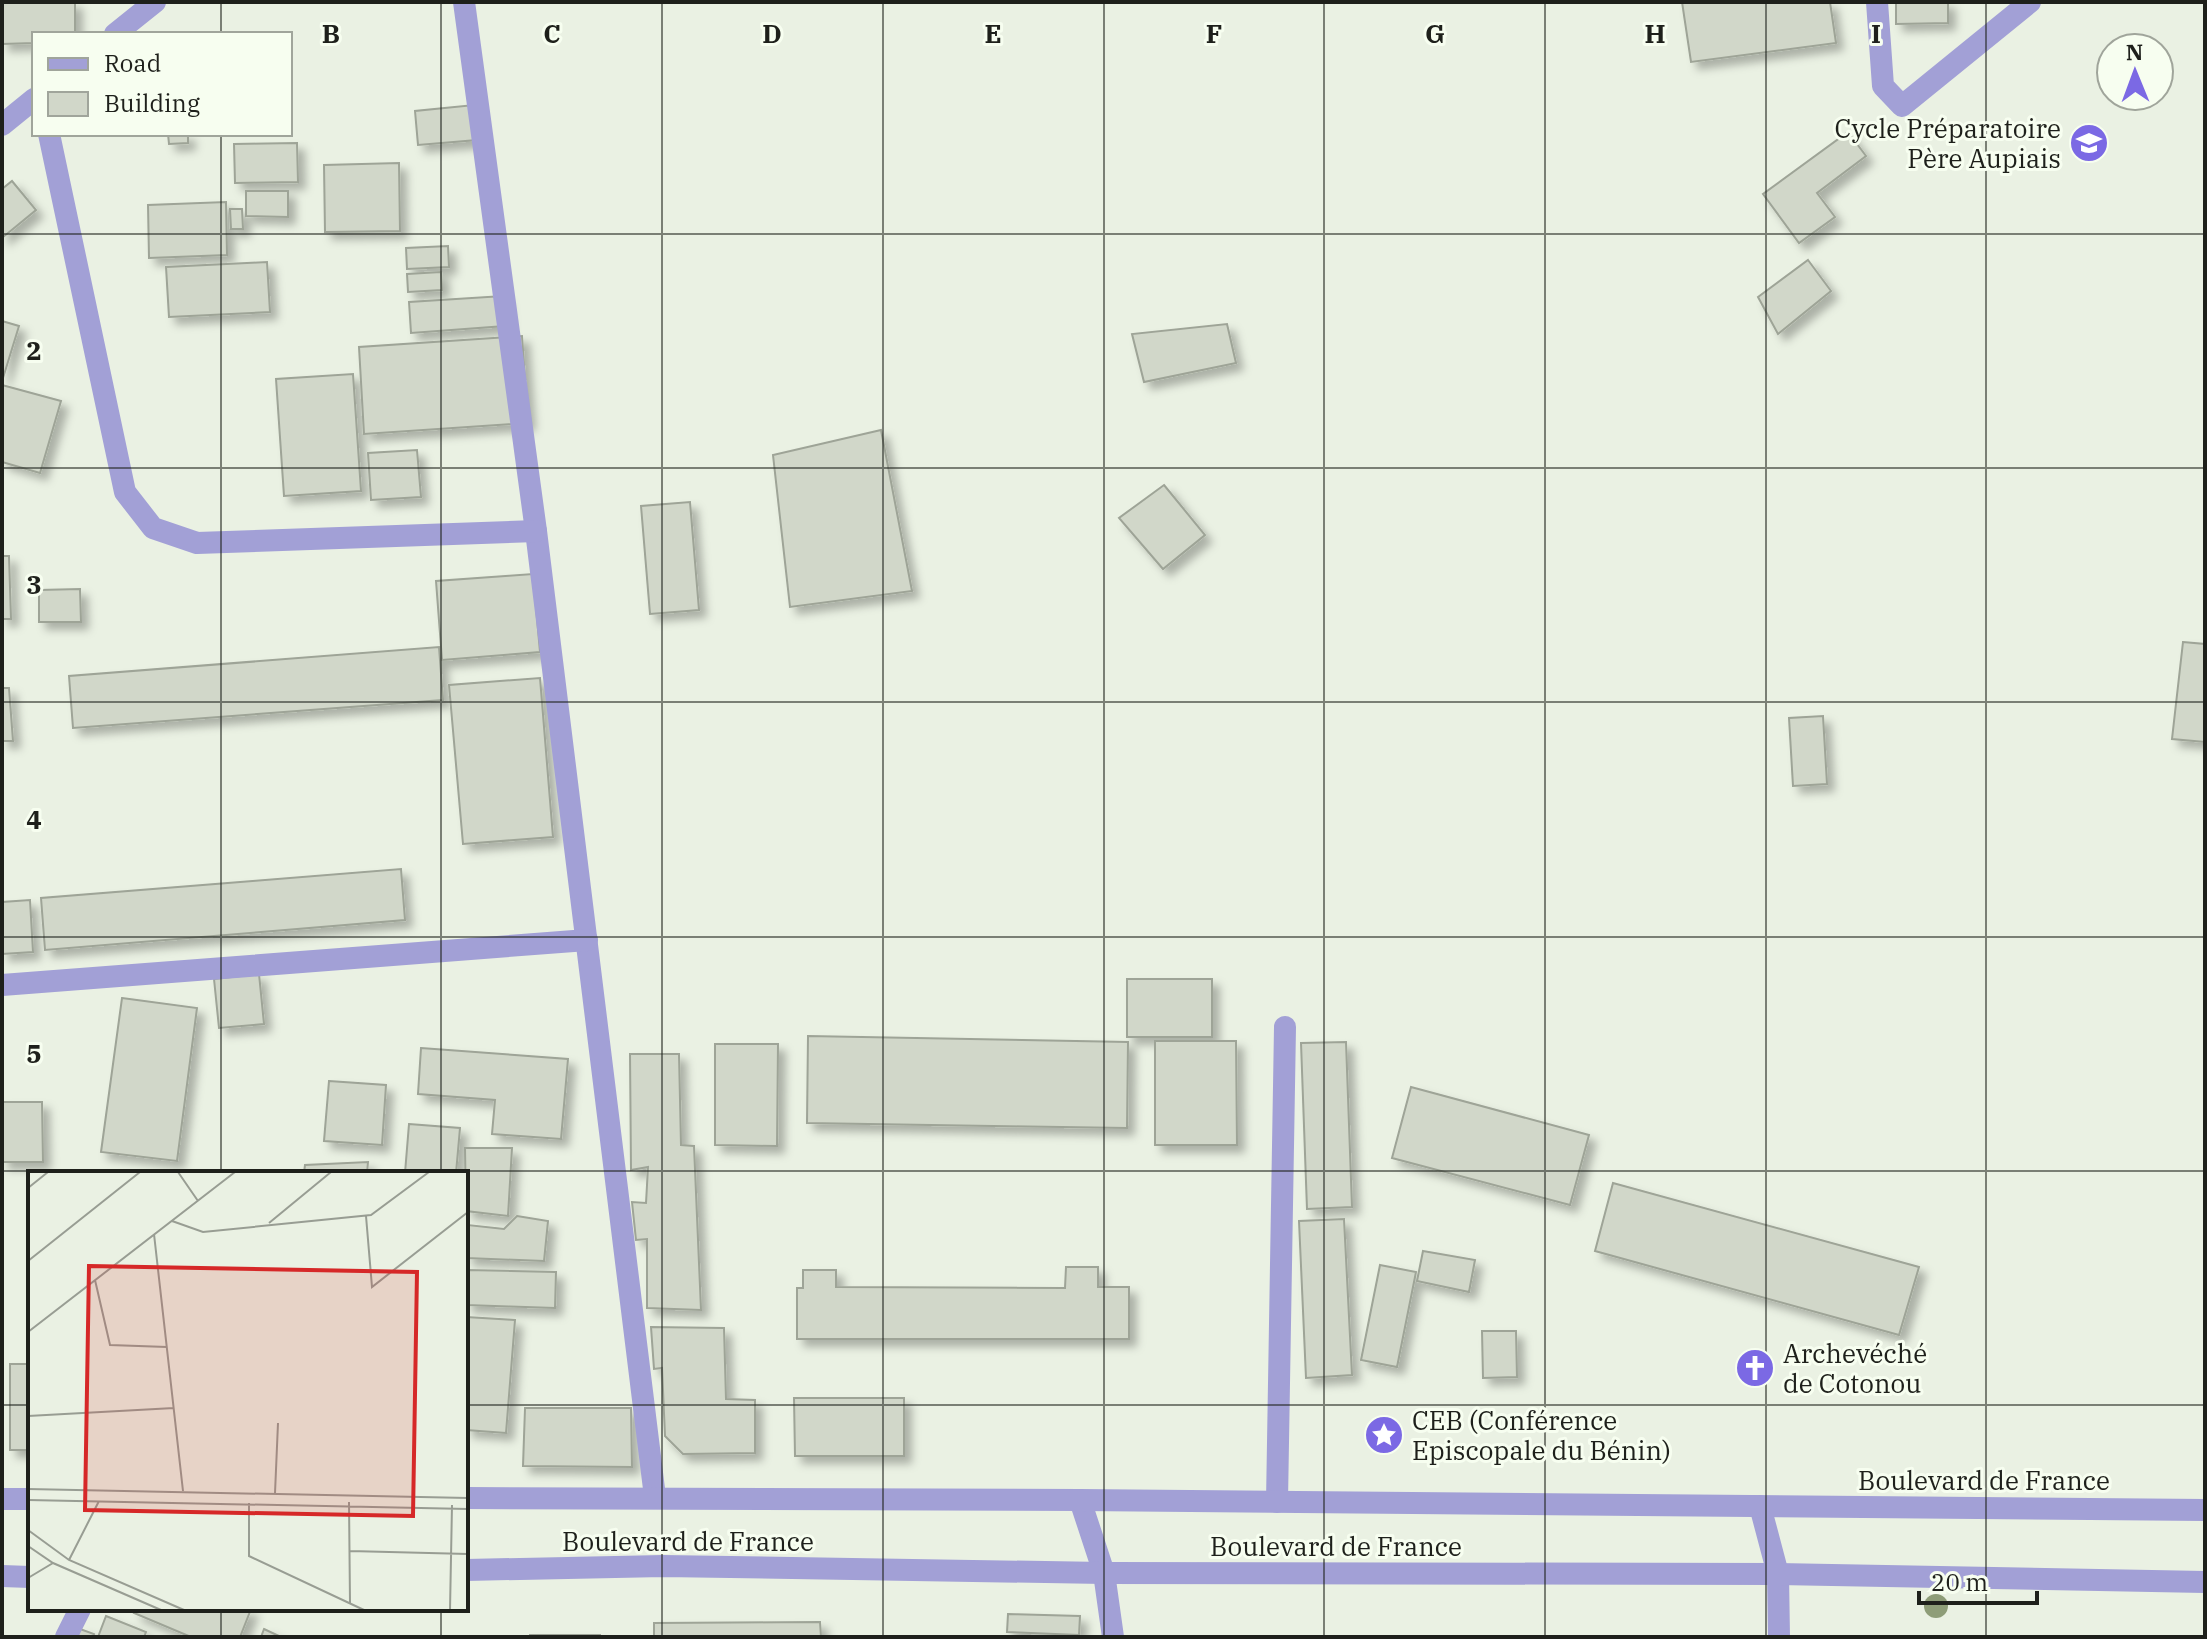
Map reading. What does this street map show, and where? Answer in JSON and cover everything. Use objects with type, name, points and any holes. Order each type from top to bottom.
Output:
[{"type":"street","points":[[118,32],[155,2]]},
{"type":"street","points":[[464,2],[536,531],[655,1497]]},
{"type":"street","points":[[1877,2],[1883,86],[1902,106],[2030,2]]},
{"type":"street","points":[[2,125],[32,101]]},
{"type":"street","points":[[49,136],[125,492],[153,528],[197,543],[536,531]]},
{"type":"street","points":[[2,985],[587,940]]},
{"type":"street","points":[[1277,1502],[1285,1027]]},
{"type":"street","name":"Boulevard de France","points":[[468,1498],[2205,1510]]},
{"type":"street","points":[[2,1499],[28,1499]]},
{"type":"street","points":[[1080,1500],[1104,1573],[1113,1637]]},
{"type":"street","points":[[1760,1506],[1778,1574],[1779,1637]]},
{"type":"street","name":"Boulevard de France","points":[[468,1570],[663,1566],[1104,1573],[1778,1574],[2205,1582]]},
{"type":"street","points":[[2,1576],[28,1577]]},
{"type":"street","points":[[66,1637],[79,1611]]},
{"type":"building","points":[[2,2],[75,2],[75,32],[32,32],[32,43],[2,44]]},
{"type":"building","points":[[1682,2],[1830,2],[1836,43],[1691,62]]},
{"type":"building","points":[[1896,2],[1948,2],[1948,23],[1896,24]]},
{"type":"building","points":[[474,105],[477,140],[418,145],[415,111]]},
{"type":"building","points":[[1848,132],[1866,156],[1817,193],[1835,217],[1799,243],[1763,194]]},
{"type":"building","points":[[168,136],[188,136],[188,143],[169,144]]},
{"type":"building","points":[[297,143],[298,182],[235,183],[234,144]]},
{"type":"building","points":[[399,163],[400,231],[325,232],[324,165]]},
{"type":"building","points":[[12,181],[36,210],[2,238],[2,189]]},
{"type":"building","points":[[246,191],[288,191],[288,217],[246,216]]},
{"type":"building","points":[[226,202],[227,255],[149,258],[148,205]]},
{"type":"building","points":[[230,209],[242,209],[243,229],[231,229]]},
{"type":"building","points":[[448,246],[449,267],[407,269],[406,248]]},
{"type":"building","points":[[1808,260],[1831,291],[1778,334],[1758,297]]},
{"type":"building","points":[[267,262],[270,312],[169,317],[166,267]]},
{"type":"building","points":[[441,272],[442,290],[408,292],[407,274]]},
{"type":"building","points":[[503,296],[505,326],[411,333],[409,302]]},
{"type":"building","points":[[2,321],[19,326],[3,378],[2,378]]},
{"type":"building","points":[[1227,324],[1236,363],[1144,382],[1132,334]]},
{"type":"building","points":[[522,336],[528,423],[364,434],[359,347]]},
{"type":"building","points":[[353,374],[361,491],[284,496],[276,379]]},
{"type":"building","points":[[2,385],[61,401],[40,473],[2,462]]},
{"type":"building","points":[[881,430],[912,591],[790,607],[773,455]]},
{"type":"building","points":[[417,450],[421,497],[371,500],[368,453]]},
{"type":"building","points":[[1164,485],[1205,535],[1163,569],[1119,518]]},
{"type":"building","points":[[690,502],[699,610],[650,614],[641,506]]},
{"type":"building","points":[[2,556],[9,556],[11,619],[2,619]]},
{"type":"building","points":[[533,574],[540,652],[442,660],[436,581]]},
{"type":"building","points":[[80,589],[81,622],[39,622],[39,590]]},
{"type":"building","points":[[2183,642],[2205,644],[2205,742],[2172,739]]},
{"type":"building","points":[[439,647],[443,700],[73,728],[69,676]]},
{"type":"building","points":[[540,678],[553,837],[463,844],[449,685]]},
{"type":"building","points":[[2,688],[9,688],[13,741],[2,741]]},
{"type":"building","points":[[1823,716],[1827,784],[1793,786],[1789,718]]},
{"type":"building","points":[[401,869],[405,920],[45,950],[41,898]]},
{"type":"building","points":[[30,900],[33,952],[2,954],[2,902]]},
{"type":"building","points":[[259,974],[264,1024],[219,1028],[214,979]]},
{"type":"building","points":[[1127,979],[1212,979],[1212,1037],[1127,1037]]},
{"type":"building","points":[[122,998],[197,1008],[177,1161],[101,1152]]},
{"type":"building","points":[[808,1036],[1128,1042],[1127,1128],[807,1123]]},
{"type":"building","points":[[1155,1041],[1236,1041],[1237,1145],[1155,1145]]},
{"type":"building","points":[[1346,1042],[1352,1207],[1307,1209],[1301,1043]]},
{"type":"building","points":[[715,1044],[778,1044],[777,1146],[715,1145]]},
{"type":"building","points":[[421,1048],[568,1059],[561,1139],[492,1134],[495,1100],[418,1094]]},
{"type":"building","points":[[630,1054],[679,1054],[681,1145],[694,1146],[701,1310],[647,1308],[647,1239],[636,1240],[632,1202],[646,1203],[648,1167],[631,1170]]},
{"type":"building","points":[[329,1081],[386,1085],[382,1145],[324,1141]]},
{"type":"building","points":[[1411,1087],[1589,1135],[1570,1205],[1392,1158]]},
{"type":"building","points":[[2,1102],[42,1102],[43,1162],[2,1162]]},
{"type":"building","points":[[409,1124],[460,1128],[456,1171],[405,1171]]},
{"type":"building","points":[[465,1148],[512,1148],[508,1216],[468,1211],[468,1171],[465,1171]]},
{"type":"building","points":[[368,1162],[367,1171],[304,1171],[305,1165]]},
{"type":"building","points":[[1613,1183],[1919,1267],[1899,1335],[1595,1251]]},
{"type":"building","points":[[517,1216],[548,1221],[544,1261],[468,1258],[468,1225],[504,1229]]},
{"type":"building","points":[[1344,1219],[1352,1375],[1306,1378],[1299,1221]]},
{"type":"building","points":[[1423,1251],[1475,1260],[1469,1292],[1417,1281]]},
{"type":"building","points":[[1380,1265],[1416,1272],[1397,1367],[1361,1360]]},
{"type":"building","points":[[1066,1267],[1098,1267],[1098,1287],[1129,1287],[1129,1339],[797,1339],[797,1288],[803,1288],[803,1270],[836,1270],[836,1287],[1065,1288]]},
{"type":"building","points":[[468,1270],[556,1272],[555,1308],[468,1305]]},
{"type":"building","points":[[468,1317],[515,1320],[506,1433],[468,1430]]},
{"type":"building","points":[[651,1327],[724,1328],[726,1399],[755,1400],[755,1453],[683,1454],[665,1436],[662,1368],[654,1369]]},
{"type":"building","points":[[1482,1331],[1516,1331],[1517,1377],[1483,1378]]},
{"type":"building","points":[[10,1364],[28,1364],[28,1450],[10,1450]]},
{"type":"building","points":[[794,1398],[904,1398],[904,1456],[795,1456]]},
{"type":"building","points":[[525,1408],[631,1408],[632,1467],[523,1466]]},
{"type":"building","points":[[250,1611],[240,1637],[191,1637],[134,1613]]},
{"type":"building","points":[[1008,1614],[1080,1616],[1079,1635],[1007,1632]]},
{"type":"building","points":[[106,1616],[146,1632],[144,1637],[98,1637]]},
{"type":"building","points":[[820,1622],[821,1637],[654,1637],[654,1623]]},
{"type":"building","points":[[80,1629],[94,1634],[93,1637],[77,1637]]},
{"type":"building","points":[[264,1629],[281,1637],[261,1637]]},
{"type":"building","points":[[600,1635],[600,1637],[530,1637]]},
{"type":"place","name":"Cycle Préparatoire Père Aupiais","points":[[2089,143]]},
{"type":"place","name":"Archevéché de Cotonou","points":[[1755,1368]]},
{"type":"place","name":"CEB (Conférence Episcopale du Bénin)","points":[[1384,1435]]}]
